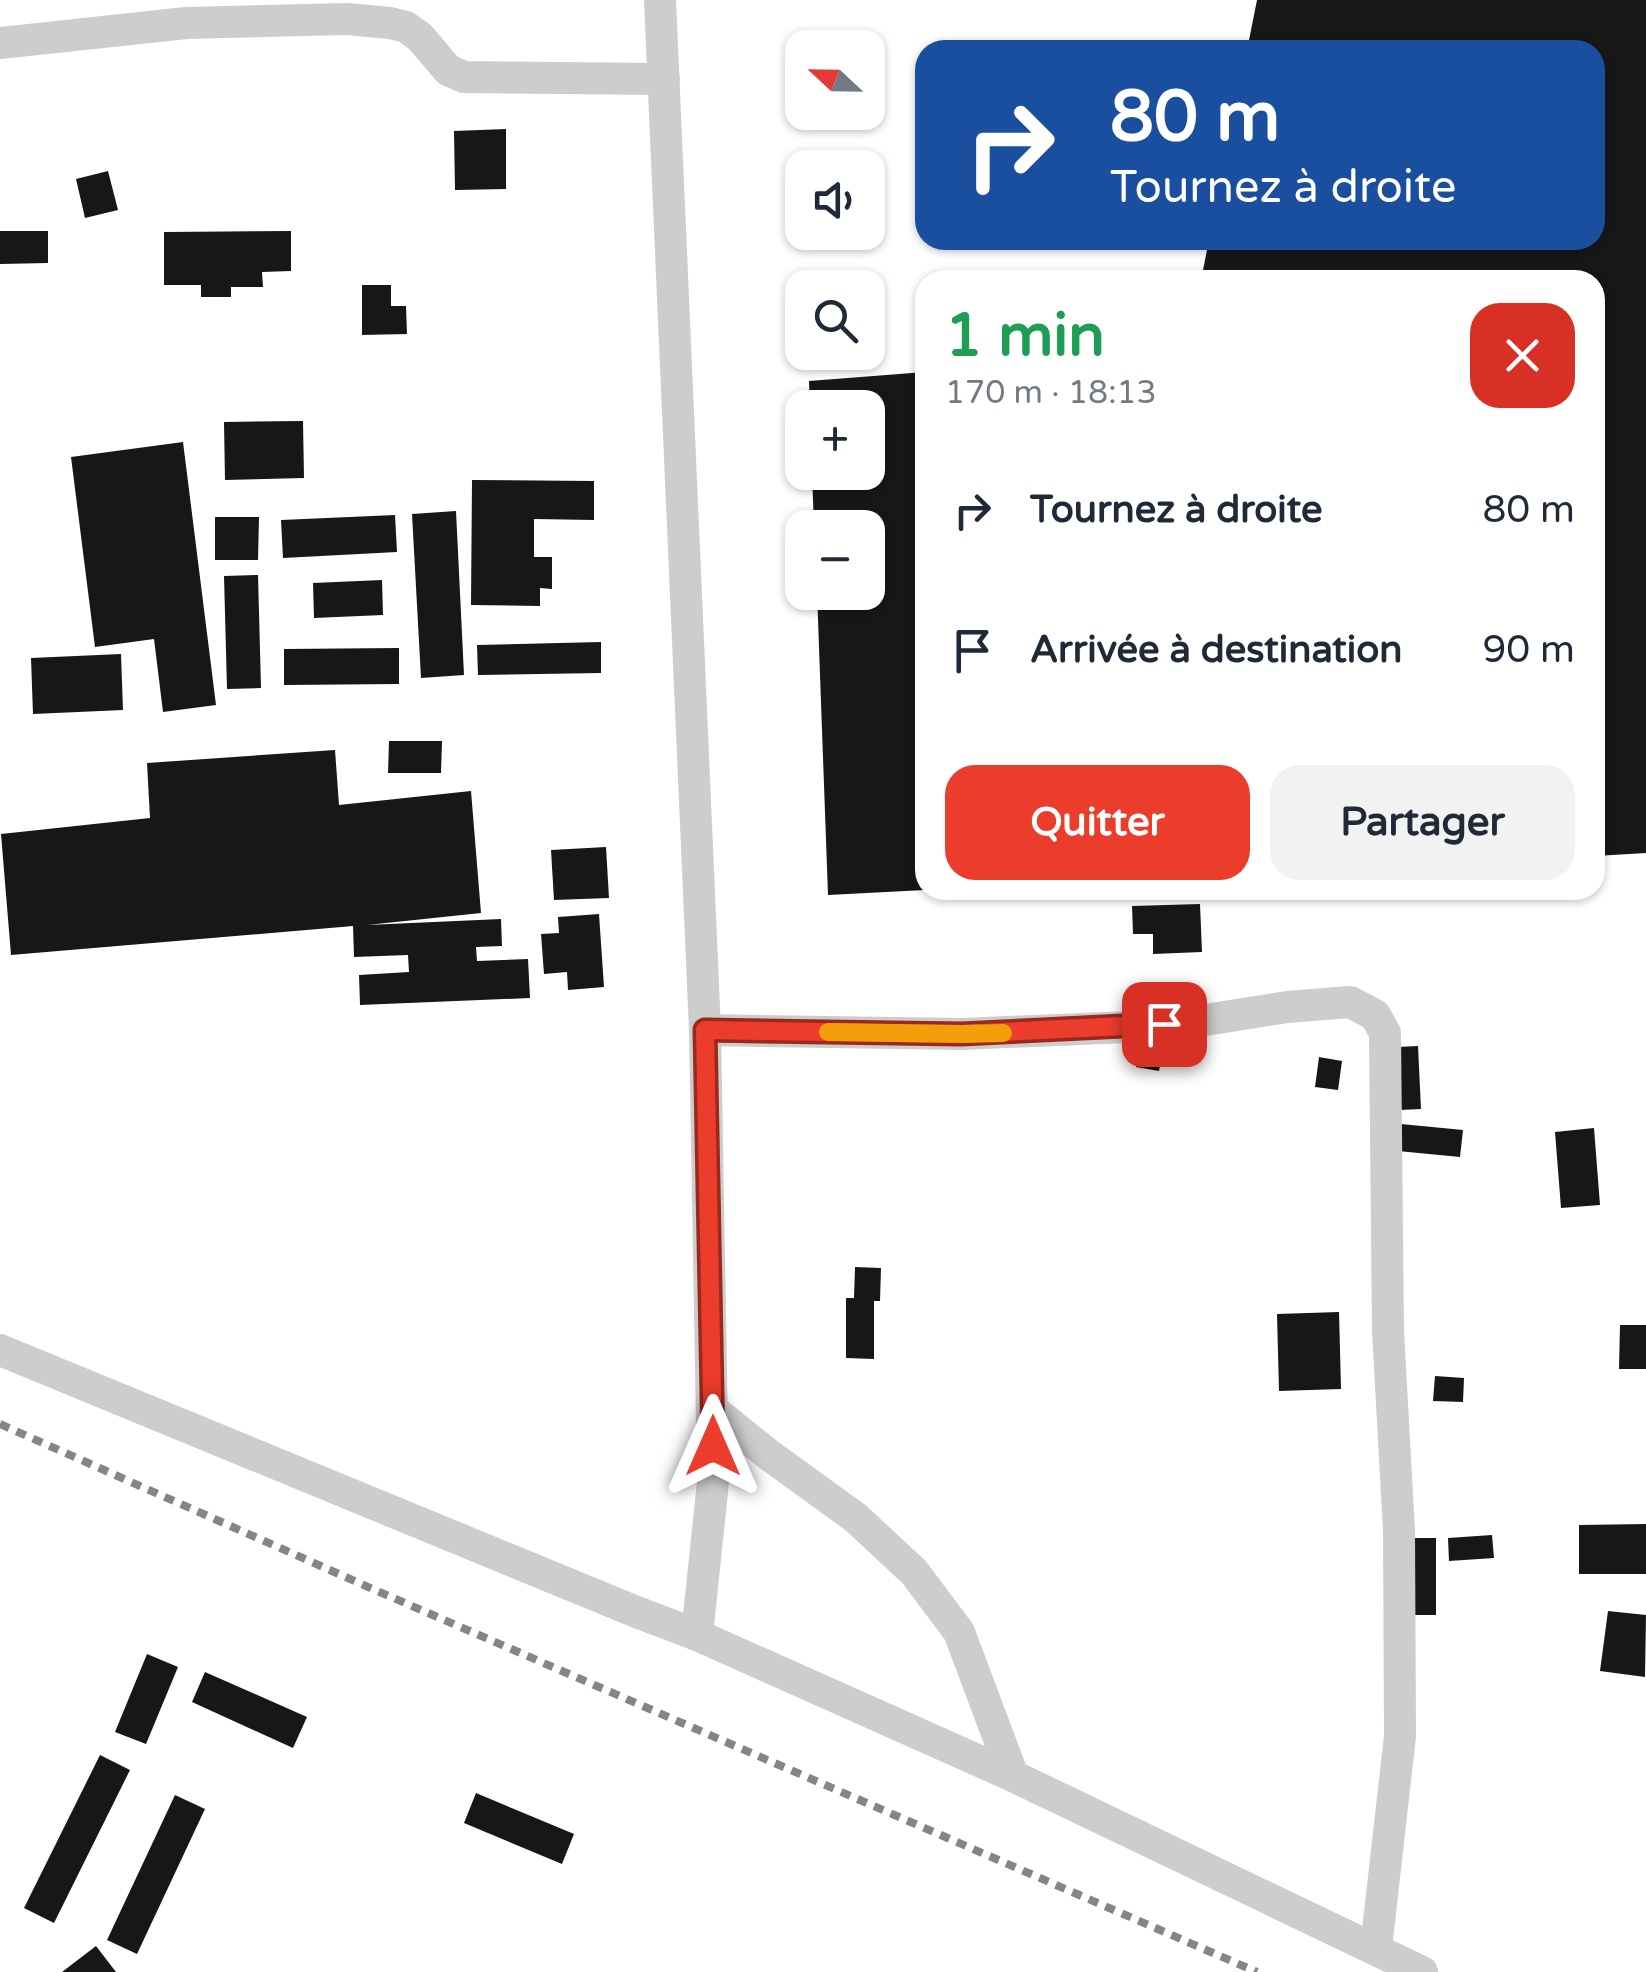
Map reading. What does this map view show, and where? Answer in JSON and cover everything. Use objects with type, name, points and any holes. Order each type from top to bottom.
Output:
[{"type":"street","points":[[660,0],[705,1030],[713,1410],[712,1482],[697,1635]]},
{"type":"street","points":[[0,43],[186,23],[347,19],[406,26],[448,70],[464,77],[664,80]]},
{"type":"street","points":[[705,1030],[961,1034],[1128,1028],[1350,1002],[1375,1015],[1384,1033],[1400,1718],[1376,1948]]},
{"type":"street","points":[[0,1350],[697,1635],[1013,1776],[1422,1972]]},
{"type":"street","points":[[713,1410],[856,1518],[914,1572],[959,1632],[1013,1776]]},
{"type":"building","points":[[1257,0],[1646,0],[1646,853],[1605,855],[1605,270],[1203,270],[1207,250],[1605,250],[1605,40],[1249,40]]},
{"type":"building","points":[[506,129],[506,189],[455,190],[454,131]]},
{"type":"building","points":[[108,171],[118,210],[85,218],[76,179]]},
{"type":"building","points":[[0,231],[48,231],[48,263],[0,264]]},
{"type":"building","points":[[291,231],[291,271],[262,272],[263,287],[231,287],[231,297],[201,297],[201,285],[164,285],[164,232]]},
{"type":"building","points":[[362,285],[391,285],[391,306],[406,306],[407,334],[362,335]]},
{"type":"building","points":[[915,373],[915,891],[828,895],[818,610],[885,610],[885,510],[813,510],[813,490],[885,490],[885,390],[809,390],[809,381]]},
{"type":"building","points":[[303,421],[304,478],[225,480],[224,422]]},
{"type":"building","points":[[183,442],[216,705],[163,712],[154,639],[95,647],[71,457]]},
{"type":"building","points":[[472,480],[594,481],[594,520],[534,519],[534,557],[552,557],[552,589],[540,588],[540,606],[471,605]]},
{"type":"building","points":[[456,511],[464,675],[421,678],[412,514]]},
{"type":"building","points":[[395,515],[397,552],[283,558],[281,520]]},
{"type":"building","points":[[215,517],[259,517],[258,560],[215,560]]},
{"type":"building","points":[[258,575],[261,688],[227,689],[224,576]]},
{"type":"building","points":[[382,580],[383,615],[314,618],[313,583]]},
{"type":"building","points":[[601,642],[601,673],[478,675],[477,645]]},
{"type":"building","points":[[399,648],[399,684],[284,685],[284,649]]},
{"type":"building","points":[[121,654],[123,710],[33,714],[31,658]]},
{"type":"building","points":[[389,741],[442,741],[441,773],[388,773]]},
{"type":"building","points":[[335,750],[339,805],[471,791],[481,913],[367,925],[501,919],[502,946],[476,947],[477,961],[528,959],[530,998],[360,1005],[359,975],[409,972],[408,955],[354,957],[353,926],[11,955],[1,834],[150,818],[147,763]]},
{"type":"building","points":[[606,847],[609,898],[554,900],[551,850]]},
{"type":"building","points":[[1200,904],[1202,952],[1153,954],[1153,934],[1133,934],[1132,906]]},
{"type":"building","points":[[599,914],[604,987],[568,990],[567,972],[544,974],[541,934],[559,933],[558,917]]},
{"type":"building","points":[[1141,1038],[1164,1042],[1159,1071],[1136,1067]]},
{"type":"building","points":[[1418,1046],[1421,1109],[1400,1110],[1398,1047]]},
{"type":"building","points":[[1319,1057],[1342,1061],[1338,1090],[1315,1087]]},
{"type":"building","points":[[1401,1124],[1463,1130],[1460,1157],[1398,1151]]},
{"type":"building","points":[[1594,1128],[1600,1205],[1561,1208],[1555,1132]]},
{"type":"building","points":[[855,1267],[881,1268],[880,1301],[874,1301],[874,1359],[846,1358],[846,1298],[854,1298]]},
{"type":"building","points":[[1339,1312],[1341,1389],[1279,1391],[1277,1314]]},
{"type":"building","points":[[1620,1325],[1646,1325],[1646,1369],[1619,1369]]},
{"type":"building","points":[[1435,1376],[1464,1378],[1463,1402],[1433,1401]]},
{"type":"building","points":[[1646,1524],[1646,1574],[1579,1574],[1579,1525]]},
{"type":"building","points":[[1492,1535],[1494,1558],[1449,1561],[1448,1538]]},
{"type":"building","points":[[1407,1538],[1436,1538],[1436,1615],[1408,1615]]},
{"type":"building","points":[[1608,1611],[1646,1615],[1645,1677],[1600,1671]]},
{"type":"building","points":[[147,1654],[178,1667],[146,1744],[115,1732]]},
{"type":"building","points":[[205,1672],[307,1717],[293,1748],[192,1702]]},
{"type":"building","points":[[100,1755],[130,1770],[54,1923],[24,1908]]},
{"type":"building","points":[[476,1793],[574,1834],[562,1864],[464,1823]]},
{"type":"building","points":[[175,1795],[205,1809],[137,1954],[107,1940]]},
{"type":"building","points":[[96,1946],[116,1972],[62,1972]]},
{"type":"railway","points":[[0,1424],[1257,1972]]},
{"type":"slow traffic","points":[[828,1032],[1003,1033]]},
{"type":"route","points":[[713,1446],[705,1030],[961,1034],[1164,1024]]}]
